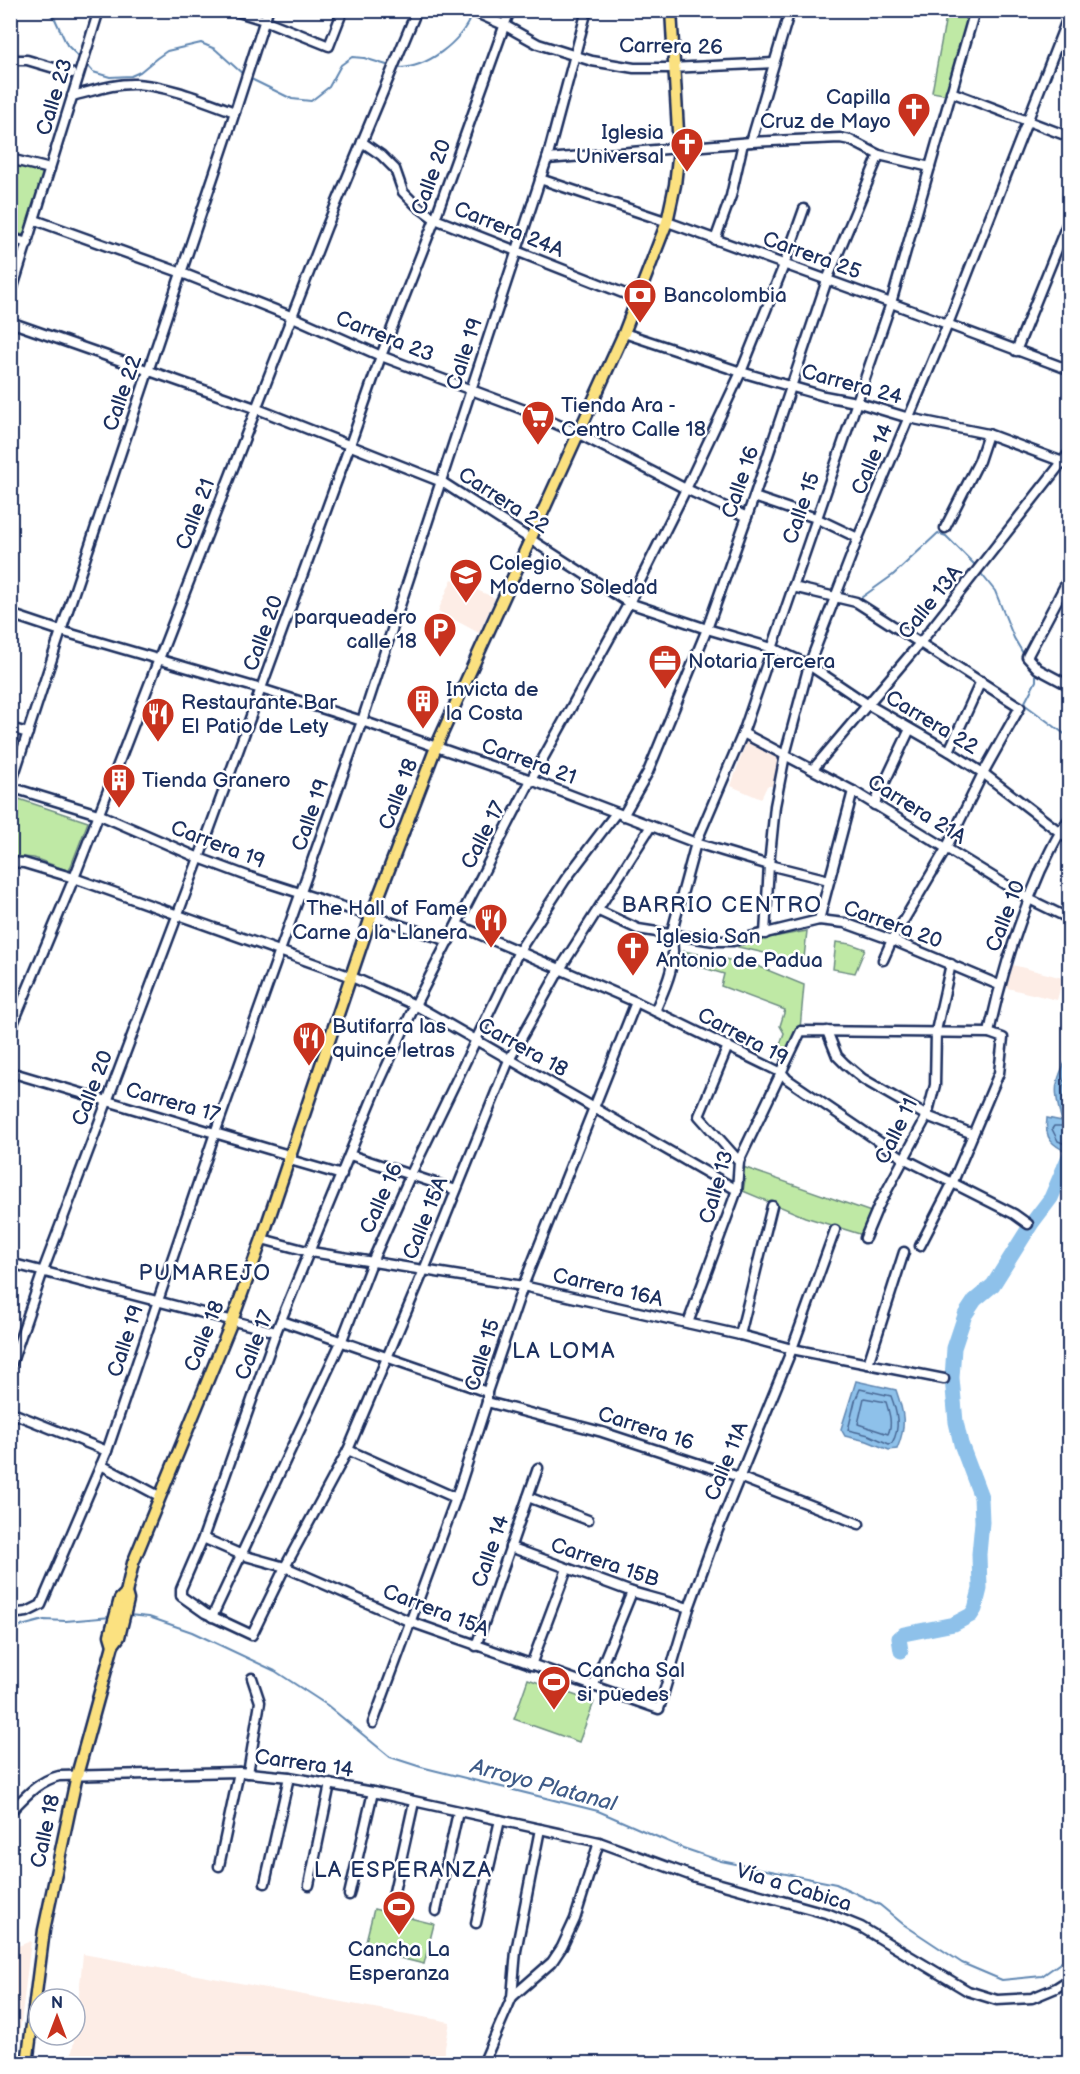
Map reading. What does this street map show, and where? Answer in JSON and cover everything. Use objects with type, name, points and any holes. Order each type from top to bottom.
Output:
[{"type":"main road","name":"Calle 18","points":[[27,2064],[44,1930],[77,1775],[113,1645],[119,1637],[118,1624],[133,1563],[232,1321],[291,1158],[372,915],[436,747],[624,333],[667,222],[675,185],[679,149],[671,10]]},
{"type":"street","name":"Calle 23","points":[[10,297],[99,10]]},
{"type":"street","points":[[232,10],[329,46],[343,10]]},
{"type":"street","name":"Calle 22","points":[[10,788],[268,10]]},
{"type":"street","name":"Calle 21","points":[[10,1031],[74,878],[255,408],[417,10]]},
{"type":"street","name":"Carrera 26","points":[[470,10],[538,44],[592,61],[634,68],[774,63]]},
{"type":"street","name":"Calle 20","points":[[10,1368],[43,1271],[199,858],[381,356],[435,219],[510,10]]},
{"type":"street","name":"Calle 19","points":[[10,1614],[27,1612],[41,1605],[107,1451],[215,1133],[362,722],[442,482],[547,159],[587,10]]},
{"type":"street","points":[[715,240],[790,10]]},
{"type":"street","name":"Calle 15","points":[[656,1011],[673,961],[674,948],[670,935],[696,843],[743,733],[891,303],[975,10]]},
{"type":"street","name":"Calle 14","points":[[765,934],[768,865],[775,807],[785,754],[809,665],[858,538],[948,324],[1070,12]]},
{"type":"street","points":[[10,60],[27,60],[71,73]]},
{"type":"street","points":[[73,92],[134,84],[172,91],[236,112]]},
{"type":"street","points":[[951,92],[1070,137]]},
{"type":"street","points":[[547,159],[747,142],[840,138],[850,140],[879,155],[930,167]]},
{"type":"street","name":"Carrera 24A","points":[[362,142],[381,155],[394,169],[404,192],[417,206],[435,219],[638,300]]},
{"type":"street","name":"Calle 16","points":[[212,1617],[342,1340],[372,1262],[411,1174],[519,951],[565,880],[620,815],[648,772],[707,629],[827,280],[879,155]]},
{"type":"street","points":[[10,159],[50,169]]},
{"type":"street","name":"Carrera 25","points":[[540,179],[667,222],[1070,370]]},
{"type":"street","name":"Calle 17","points":[[212,1617],[181,1596],[180,1589],[203,1538],[276,1332],[378,1085],[416,1005],[531,780],[628,603],[686,489],[741,372],[804,209]]},
{"type":"street","points":[[1016,351],[1070,217]]},
{"type":"street","name":"Carrera 23","points":[[35,220],[182,273],[381,356],[522,409],[579,434],[686,489],[747,517]]},
{"type":"street","points":[[10,238],[28,243]]},
{"type":"street","name":"Carrera 22","points":[[10,322],[255,408],[442,482],[628,603],[772,648],[809,665],[867,704],[983,773],[1070,840]]},
{"type":"street","name":"Carrera 24","points":[[624,333],[741,372],[824,396],[856,402],[909,418],[988,434],[1066,464]]},
{"type":"street","points":[[945,528],[979,461],[988,434]]},
{"type":"street","name":"Calle 13A","points":[[813,769],[920,643],[1066,464],[1070,452]]},
{"type":"street","points":[[754,497],[816,518],[858,538]]},
{"type":"street","points":[[1068,581],[1027,657],[1038,669],[1070,686]]},
{"type":"street","points":[[793,587],[856,602],[1020,707],[983,773],[946,849],[892,940],[883,960]]},
{"type":"street","name":"Carrera 21","points":[[10,614],[61,632],[158,659],[362,722],[531,780],[696,843],[768,865],[829,880]]},
{"type":"street","points":[[949,751],[981,681]]},
{"type":"street","points":[[10,728],[28,733]]},
{"type":"street","points":[[873,805],[910,729]]},
{"type":"street","name":"Carrera 21A","points":[[743,733],[853,791],[1029,899],[1070,919]]},
{"type":"street","name":"Carrera 19","points":[[10,788],[98,814],[199,858],[302,895],[372,915],[449,941]]},
{"type":"street","points":[[819,920],[853,791]]},
{"type":"street","name":"Calle 10","points":[[988,1033],[999,985],[1029,899],[1059,832],[1070,818]]},
{"type":"street","name":"Calle 15A","points":[[212,1617],[252,1635],[285,1567],[348,1450],[509,1060],[560,969],[651,826]]},
{"type":"street","name":"Carrera 18","points":[[10,861],[74,878],[352,977],[416,1005],[476,1042],[737,1190]]},
{"type":"street","name":"Carrera 20","points":[[599,911],[627,925],[714,942],[733,941],[819,920],[845,923],[999,985]]},
{"type":"street","name":"Carrera 19","points":[[458,925],[656,1011],[782,1073],[787,1079],[903,1158],[1014,1214],[1028,1224]]},
{"type":"street","name":"Calle 11","points":[[865,1238],[903,1158],[927,1116],[935,1085],[936,1031],[951,964]]},
{"type":"street","name":"Calle 15","points":[[374,1723],[456,1498],[487,1402],[487,1392],[523,1286],[636,1002]]},
{"type":"street","name":"Calle 13","points":[[688,1323],[737,1190],[739,1161],[801,1031],[827,1031]]},
{"type":"street","points":[[920,1246],[952,1184],[973,1134],[1001,1066],[1003,1038],[988,1033],[827,1031],[837,1056],[864,1079],[927,1116],[973,1134]]},
{"type":"street","points":[[728,1046],[699,1116],[739,1161]]},
{"type":"street","name":"Carrera 17","points":[[10,1072],[215,1133],[342,1175]]},
{"type":"street","points":[[351,1155],[456,1190]]},
{"type":"street","points":[[740,1335],[772,1206]]},
{"type":"street","name":"Calle 11A","points":[[659,1709],[689,1608],[712,1542],[792,1349],[835,1230]]},
{"type":"street","name":"Carrera 16A","points":[[262,1239],[372,1262],[523,1286],[792,1349],[944,1379]]},
{"type":"street","points":[[868,1364],[904,1252]]},
{"type":"street","points":[[10,1263],[276,1332]]},
{"type":"street","points":[[282,1321],[487,1392]]},
{"type":"street","name":"Carrera 16","points":[[487,1402],[602,1431],[739,1477],[859,1524]]},
{"type":"street","points":[[10,1412],[107,1451]]},
{"type":"street","points":[[348,1450],[456,1498]]},
{"type":"street","points":[[101,1466],[159,1496]]},
{"type":"street","name":"Calle 14","points":[[476,1646],[538,1468]]},
{"type":"street","points":[[528,1497],[588,1520]]},
{"type":"street","name":"Carrera 15A","points":[[203,1538],[242,1555],[285,1567],[411,1622],[659,1709]]},
{"type":"street","name":"Carrera 15B","points":[[510,1547],[632,1592],[689,1608]]},
{"type":"street","points":[[531,1665],[567,1569]]},
{"type":"street","points":[[593,1687],[632,1592]]},
{"type":"street","points":[[219,1866],[260,1702],[252,1678]]},
{"type":"street","name":"Carrera 14","points":[[10,1812],[44,1781],[58,1776],[244,1773],[289,1777],[373,1792],[598,1842]]},
{"type":"street","points":[[265,1883],[289,1777]]},
{"type":"street","points":[[309,1885],[330,1784]]},
{"type":"street","points":[[349,1895],[373,1792]]},
{"type":"street","points":[[391,1905],[414,1802]]},
{"type":"street","points":[[436,1911],[458,1812]]},
{"type":"street","points":[[476,1923],[500,1820]]},
{"type":"street","points":[[483,2064],[512,1997],[516,1951],[540,1829]]},
{"type":"street","points":[[512,1997],[552,1962],[562,1947],[575,1919],[598,1842]]},
{"type":"street","name":"Vía a Cabica","points":[[598,1842],[696,1877],[846,1920],[968,1991],[997,2000],[1032,1998],[1070,1979]]},
{"type":"shaded area","name":"Colegio Moderno Soledad","points":[[452,579],[495,598],[479,633],[438,611]]},
{"type":"shaded area","points":[[747,739],[780,754],[774,786],[767,786],[761,799],[731,786]]},
{"type":"shaded area","points":[[1009,964],[1063,978],[1057,1000],[1003,987]]},
{"type":"shaded area","points":[[31,1941],[16,2063],[11,2063],[11,1949]]},
{"type":"shaded area","points":[[83,1954],[450,2022],[442,2063],[70,2063],[73,2047],[87,2047],[87,1987],[80,1987]]},
{"type":"green space","points":[[947,11],[972,11],[948,95],[932,92]]},
{"type":"green space","points":[[10,163],[44,172],[24,235],[11,232]]},
{"type":"green space","points":[[10,796],[88,822],[69,871],[34,858],[11,856]]},
{"type":"green space","points":[[807,931],[803,967],[782,957],[738,947],[739,943]]},
{"type":"green space","points":[[836,942],[865,949],[855,973],[833,969]]},
{"type":"green space","points":[[683,951],[755,965],[804,985],[800,1029],[787,1058],[777,1053],[784,1033],[780,1026],[785,1010],[721,986],[724,974],[684,962]]},
{"type":"green space","points":[[743,1167],[871,1212],[863,1235],[805,1217],[743,1191],[745,1180]]},
{"type":"green space","name":"Cancha Sal si puedes","points":[[528,1679],[594,1702],[579,1742],[514,1719]]},
{"type":"green space","name":"Cancha La Esperanza","points":[[374,1909],[434,1924],[424,1964],[364,1949]]},
{"type":"water","points":[[1069,1055],[1069,1153],[1050,1140],[1046,1125],[1047,1118],[1062,1121],[1056,1086]]},
{"type":"water","points":[[856,1381],[896,1390],[903,1419],[897,1449],[889,1450],[867,1441],[845,1436],[841,1429]]},
{"type":"waterway","points":[[45,10],[55,19],[67,45],[82,60]]},
{"type":"waterway","points":[[396,68],[419,64],[442,52],[460,34],[472,14]]},
{"type":"waterway","points":[[86,64],[93,72],[110,77],[131,76],[140,72],[167,51],[201,43],[215,49],[244,75]]},
{"type":"waterway","points":[[249,78],[292,99],[311,101],[329,87],[341,65],[352,57],[390,66]]},
{"type":"waterway","points":[[858,600],[893,575],[938,533],[946,536],[976,566]]},
{"type":"waterway","points":[[979,571],[995,591],[1014,638],[1024,655]]},
{"type":"waterway","points":[[1036,672],[1036,681],[1024,704],[1070,738]]},
{"type":"waterway","points":[[901,1651],[899,1638],[904,1634],[954,1624],[971,1615],[975,1609],[980,1589],[981,1497],[961,1444],[956,1422],[952,1378],[954,1348],[965,1315],[975,1300],[993,1285],[1032,1223],[1051,1198],[1070,1154]]},
{"type":"waterway","name":"Arroyo Platanal","points":[[129,1615],[149,1617],[192,1632],[275,1671],[327,1705],[390,1757],[421,1767],[598,1811],[683,1848],[721,1861],[836,1884],[880,1905],[903,1924],[962,1963],[1002,1980],[1042,1976],[1070,1956]]},
{"type":"waterway","name":"Arroyo Platanal","points":[[10,1629],[44,1620],[66,1621],[111,1617]]},
{"type":"place","name":"Capilla Cruz de Mayo","points":[[914,138]]},
{"type":"place","name":"Iglesia Universal","points":[[687,173]]},
{"type":"place","name":"Bancolombia","points":[[640,324]]},
{"type":"place","name":"Tienda Ara - Centro Calle 18","points":[[538,446]]},
{"type":"place","name":"Colegio Moderno Soledad","points":[[466,604]]},
{"type":"place","name":"parqueadero calle 18","points":[[440,658]]},
{"type":"place","name":"Notaria Tercera","points":[[665,690]]},
{"type":"place","name":"Invicta de la Costa","points":[[423,730]]},
{"type":"place","name":"Restaurante Bar El Patio de Lety","points":[[158,743]]},
{"type":"place","name":"Tienda Granero","points":[[119,809]]},
{"type":"place","name":"The Hall of Fame Carne a la Llanera","points":[[491,949]]},
{"type":"place","name":"Iglesia San Antonio de Padua","points":[[633,977]]},
{"type":"place","name":"Butifarra las quince letras","points":[[309,1067]]},
{"type":"place","name":"Cancha Sal si puedes","points":[[554,1711]]},
{"type":"place","name":"Cancha La Esperanza","points":[[399,1936]]},
{"type":"district","name":"BARRIO CENTRO","points":[[722,904]]},
{"type":"district","name":"PUMAREJO","points":[[205,1272]]},
{"type":"district","name":"LA LOMA","points":[[564,1350]]},
{"type":"district","name":"LA ESPERANZA","points":[[403,1869]]}]
